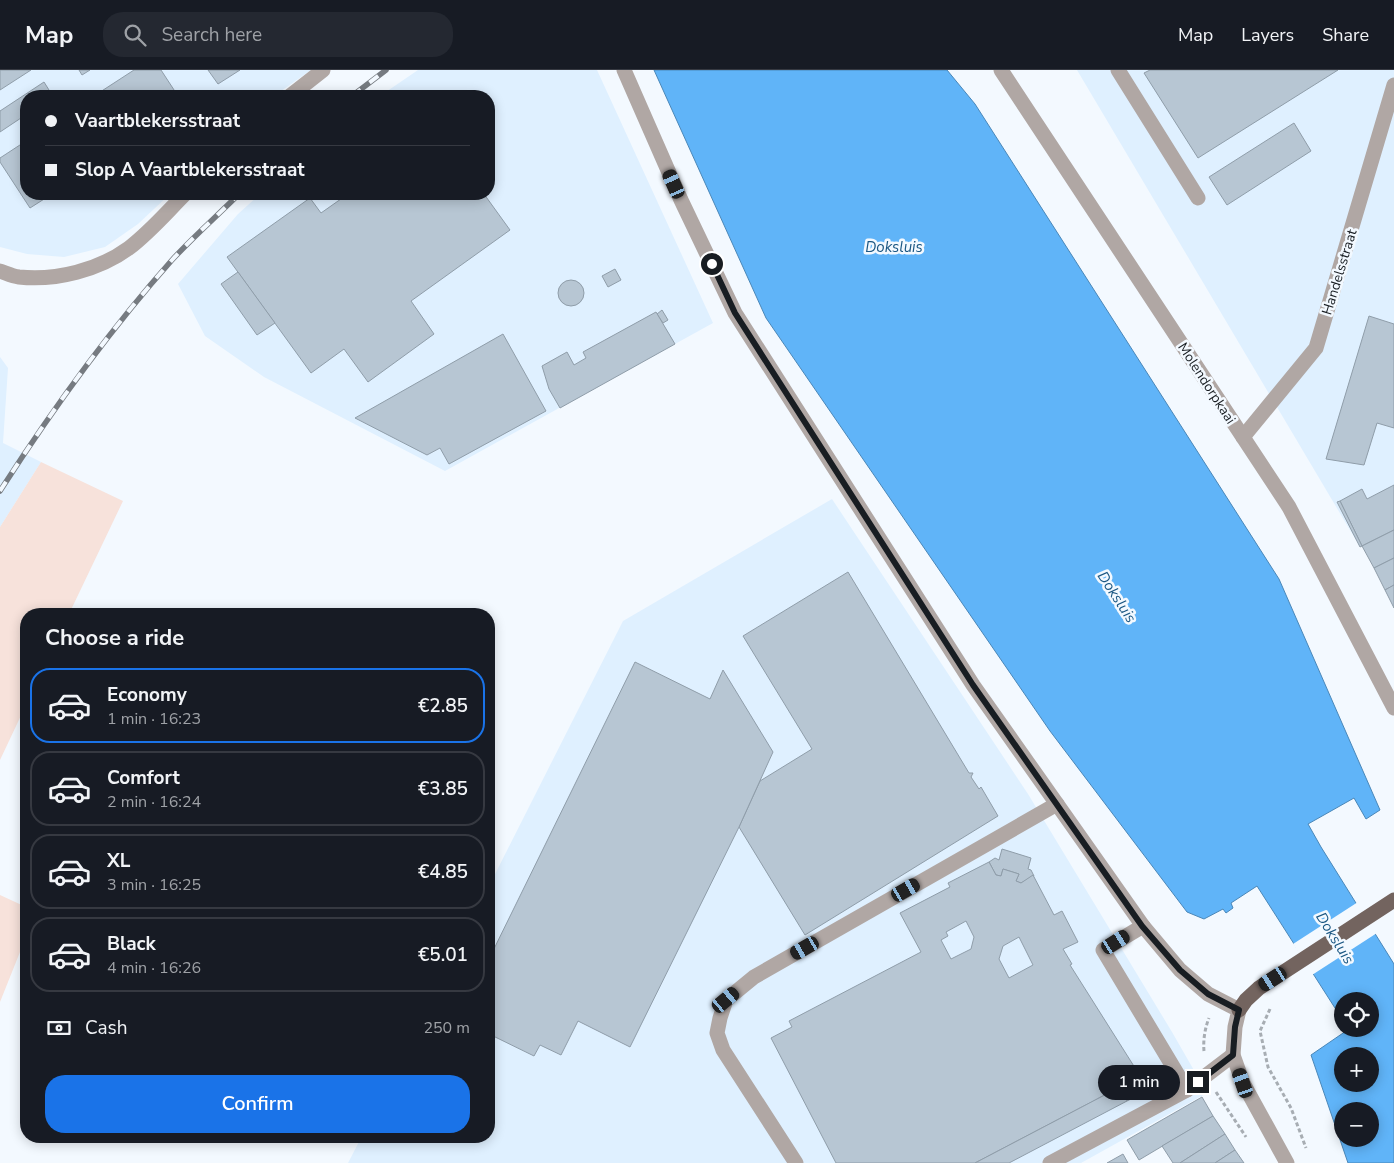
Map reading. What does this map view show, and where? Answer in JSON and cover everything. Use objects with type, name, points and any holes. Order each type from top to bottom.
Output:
[{"type":"main road","points":[[1239,1010],[1246,1000],[1259,988],[1394,900]]},
{"type":"street","points":[[298,90],[323,70]]},
{"type":"street","points":[[624,70],[681,200],[735,313],[973,685],[1142,926],[1180,970],[1208,994],[1239,1010],[1235,1027],[1233,1055],[1243,1083],[1287,1163]]},
{"type":"street","name":"Molendorpkaai","points":[[1001,70],[1289,507],[1394,708]]},
{"type":"street","points":[[1118,70],[1198,198]]},
{"type":"street","name":"Handelsstraat","points":[[1243,437],[1316,348],[1394,86]]},
{"type":"street","points":[[0,271],[18,277],[47,277],[83,271],[106,261],[128,248],[150,230],[179,200]]},
{"type":"street","points":[[796,1163],[723,1050],[717,1033],[726,1000],[754,977],[1057,804]]},
{"type":"street","points":[[1142,926],[1102,950],[1187,1090]]},
{"type":"street","points":[[1050,1163],[1187,1090],[1233,1055]]},
{"type":"path","points":[[1274,1001],[1260,1031],[1268,1067],[1291,1108],[1308,1154]]},
{"type":"shaded area","points":[[0,70],[311,70],[283,90],[20,90],[20,200],[164,200],[138,224],[105,247],[64,257],[27,254],[0,247]]},
{"type":"shaded area","points":[[418,70],[597,70],[713,323],[445,471],[264,377],[205,336],[178,284],[238,214],[253,200],[495,200],[495,90],[389,90]]},
{"type":"shaded area","points":[[1077,70],[1394,70],[1394,530],[1360,547]]},
{"type":"shaded area","points":[[0,357],[8,368],[3,443],[41,462],[0,527]]},
{"type":"shaded area","points":[[41,462],[123,501],[72,608],[20,608],[20,718],[0,760],[0,527]]},
{"type":"shaded area","points":[[832,499],[1028,794],[1207,1093],[1081,1163],[348,1163],[358,1143],[495,1143],[495,874],[623,621]]},
{"type":"shaded area","points":[[0,895],[20,904],[20,952],[0,1002]]},
{"type":"water","name":"Doksluis","points":[[654,70],[947,70],[975,104],[1279,579],[1380,810],[1366,819],[1354,798],[1308,824],[1394,964],[1394,1163],[1348,1163],[1343,1147],[1379,1147],[1379,1102],[1334,1102],[1334,1122],[1311,1055],[1337,1037],[1379,1037],[1379,992],[1334,992],[1334,1006],[1257,886],[1231,903],[1233,908],[1226,913],[1223,909],[1204,919],[1187,912],[1050,731],[766,318]]},
{"type":"pier","points":[[1358,902],[1377,933],[1312,975],[1293,944]]},
{"type":"building","points":[[0,70],[31,70],[0,90]]},
{"type":"building","points":[[79,70],[90,70],[82,75]]},
{"type":"building","points":[[134,70],[161,70],[174,90],[103,90]]},
{"type":"building","points":[[208,70],[240,70],[218,84]]},
{"type":"building","points":[[1150,70],[1338,70],[1198,158],[1144,73]]},
{"type":"building","points":[[44,82],[49,90],[32,90]]},
{"type":"building","points":[[20,98],[20,119],[0,132],[0,111]]},
{"type":"building","points":[[1294,123],[1311,151],[1227,205],[1209,177]]},
{"type":"building","points":[[20,145],[20,193],[0,162],[0,158]]},
{"type":"building","points":[[25,200],[43,200],[30,208]]},
{"type":"building","points":[[307,200],[311,200],[321,213],[339,200],[488,200],[510,230],[411,301],[434,334],[368,382],[344,349],[311,373],[227,257]]},
{"type":"building","points":[[615,269],[621,280],[608,287],[602,276]]},
{"type":"building","points":[[238,272],[275,323],[257,335],[221,284]]},
{"type":"building","points":[[571,280],[580,284],[584,293],[580,302],[571,306],[562,302],[558,293],[562,284]]},
{"type":"building","points":[[662,310],[668,320],[663,323],[657,314]]},
{"type":"building","points":[[656,312],[675,344],[560,408],[549,389],[542,366],[567,352],[574,365],[586,358],[583,352]]},
{"type":"building","points":[[1369,316],[1394,324],[1394,428],[1377,423],[1364,465],[1326,459]]},
{"type":"building","points":[[503,334],[546,411],[449,464],[440,448],[427,455],[355,418]]},
{"type":"building","points":[[1394,485],[1394,530],[1362,546],[1340,501],[1362,489],[1367,499]]},
{"type":"building","points":[[1340,501],[1362,546],[1360,547],[1337,502]]},
{"type":"building","points":[[1394,530],[1394,558],[1374,568],[1362,546]]},
{"type":"building","points":[[1394,558],[1394,585],[1385,590],[1374,568]]},
{"type":"building","points":[[848,572],[969,773],[973,773],[971,777],[979,789],[981,787],[998,816],[805,935],[739,827],[760,781],[812,749],[743,636]]},
{"type":"building","points":[[1394,585],[1394,608],[1385,590]]},
{"type":"building","points":[[635,662],[710,699],[723,670],[773,752],[739,827],[630,1047],[578,1021],[561,1055],[540,1045],[534,1056],[495,1037],[495,947]]},
{"type":"building","points":[[1002,849],[1031,858],[1028,869],[1031,870],[1034,876],[1021,883],[1016,881],[1019,874],[1003,869],[1001,876],[996,875],[989,862],[995,858],[999,860]]},
{"type":"building","points":[[989,862],[996,875],[1001,876],[1003,869],[1019,874],[1016,881],[1021,883],[1033,875],[1054,915],[1062,911],[1078,942],[1063,949],[1072,964],[1070,965],[1149,1090],[1127,1101],[1120,1087],[975,1163],[836,1163],[771,1038],[792,1027],[789,1021],[921,952],[900,913],[950,887],[948,883]],"holes":[[[966,921],[974,937],[971,949],[951,959],[941,940],[948,936],[946,932]],[[1019,937],[1033,965],[1009,978],[999,959],[1003,946]]]},
{"type":"building","points":[[1120,1087],[1127,1101],[1009,1163],[975,1163]]},
{"type":"building","points":[[1202,1097],[1213,1116],[1139,1160],[1127,1140]]},
{"type":"building","points":[[1213,1116],[1225,1134],[1180,1163],[1173,1163],[1162,1146]]},
{"type":"building","points":[[1225,1134],[1235,1150],[1215,1163],[1180,1163]]},
{"type":"building","points":[[1235,1150],[1244,1163],[1215,1163]]},
{"type":"building","points":[[1123,1154],[1128,1163],[1107,1163]]},
{"type":"railway","points":[[360,90],[386,70]]},
{"type":"railway","points":[[0,491],[60,401],[125,315],[180,251],[233,200]]},
{"type":"route","points":[[712,264],[735,313],[973,685],[1142,926],[1180,970],[1217,1001],[1239,1010],[1235,1027],[1233,1055],[1198,1082]]}]
